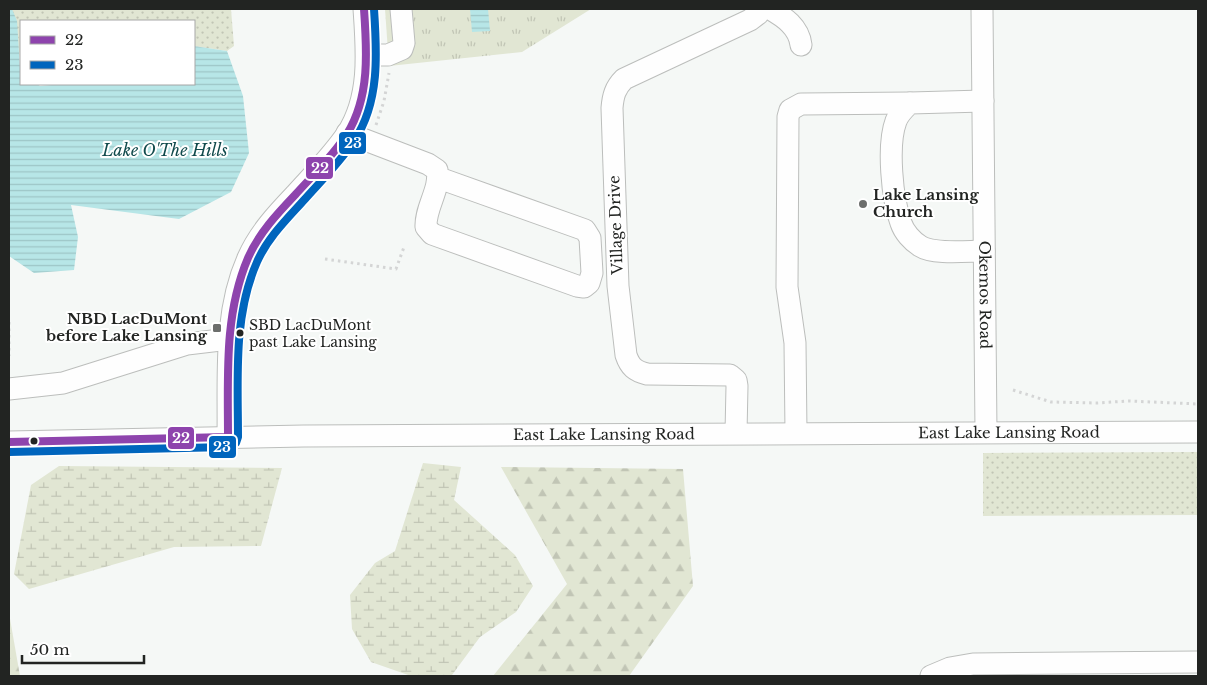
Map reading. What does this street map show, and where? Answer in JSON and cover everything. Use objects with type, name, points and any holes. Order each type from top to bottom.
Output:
[{"type":"street","points":[[228,437],[229,339],[231,313],[238,287],[248,258],[260,236],[325,162],[347,133],[357,113],[364,86],[367,55],[364,9]]},
{"type":"street","points":[[367,55],[388,54],[402,48],[404,43],[401,9]]},
{"type":"street","name":"Village Drive","points":[[736,433],[737,386],[736,380],[730,376],[647,374],[636,371],[629,364],[618,286],[612,108],[613,96],[624,79],[750,20],[761,9]]},
{"type":"street","points":[[770,9],[781,15],[794,28],[800,35],[801,45]]},
{"type":"street","name":"Okemos Road","points":[[982,9],[986,432]]},
{"type":"street","points":[[796,433],[795,343],[787,287],[788,116],[790,110],[802,104],[983,102]]},
{"type":"street","points":[[910,103],[902,110],[896,121],[892,149],[893,185],[901,224],[910,238],[921,247],[935,251],[984,251]]},
{"type":"street","points":[[347,133],[428,164],[437,170],[438,178],[426,217],[426,227],[432,234],[577,286],[584,287],[589,283],[592,273],[590,238],[584,230],[438,178]]},
{"type":"street","points":[[9,389],[62,383],[187,344],[229,339]]},
{"type":"street","name":"East Lake Lansing Road","points":[[9,442],[228,437],[1198,432]]},
{"type":"street","points":[[931,676],[950,668],[973,664],[1117,670],[1198,662]]},
{"type":"path","points":[[325,259],[396,269],[404,248]]},
{"type":"path","points":[[9,322],[9,356]]},
{"type":"path","points":[[1013,390],[1051,402],[1097,403],[1130,401],[1198,404]]},
{"type":"green space","points":[[12,9],[231,9],[234,46],[227,51],[195,46],[195,20],[20,20],[20,58]]},
{"type":"green space","points":[[385,9],[591,9],[522,52],[389,66]]},
{"type":"green space","points":[[1198,452],[1198,515],[983,516],[983,453]]},
{"type":"green space","points":[[423,463],[461,467],[454,500],[515,555],[533,586],[516,612],[480,637],[452,675],[411,676],[371,662],[352,629],[350,595],[375,563],[395,551]]},
{"type":"green space","points":[[59,466],[282,468],[261,546],[174,547],[29,589],[14,574],[31,485]]},
{"type":"green space","points":[[501,467],[683,469],[693,586],[629,676],[493,676],[567,584]]},
{"type":"green space","points":[[9,613],[20,676],[9,676]]},
{"type":"water","name":"Lake O'The Hills","points":[[9,9],[12,9],[17,21],[20,85],[195,85],[195,46],[227,51],[243,96],[249,153],[231,192],[179,219],[71,205],[78,237],[74,270],[34,273],[9,256]]},
{"type":"water","points":[[470,9],[488,9],[490,31],[472,32]]},
{"type":"transit line","name":"22","points":[[9,442],[228,437],[229,346],[231,323],[240,279],[252,249],[263,232],[336,150],[354,120],[360,105],[365,73],[364,9]]},
{"type":"transit line","name":"23","points":[[9,452],[228,447],[236,443],[238,437],[238,348],[240,326],[249,283],[257,262],[273,236],[331,171],[354,141],[362,126],[369,110],[375,77],[374,9]]},
{"type":"place","name":"Lake Lansing Church","points":[[863,204]]},
{"type":"place","name":"NBD LacDuMont before Lake Lansing","points":[[217,328]]},
{"type":"place","name":"SBD LacDuMont past Lake Lansing","points":[[240,333]]}]
